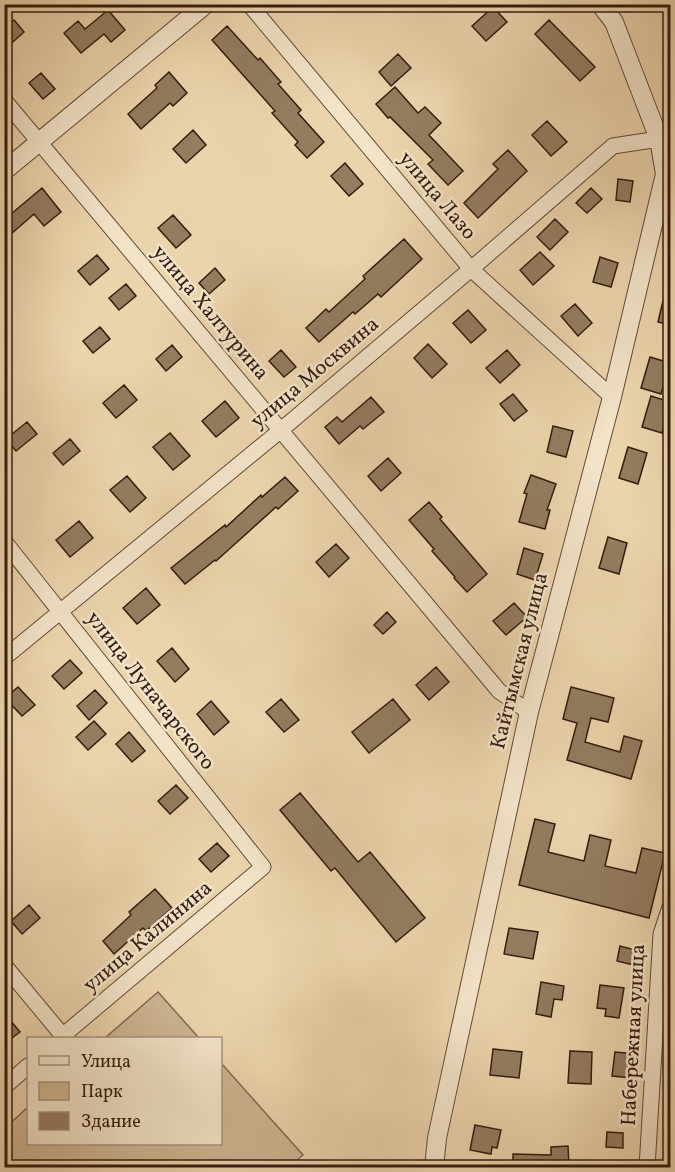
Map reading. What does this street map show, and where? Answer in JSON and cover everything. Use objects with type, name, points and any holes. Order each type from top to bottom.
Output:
[{"type":"street","points":[[4,171],[206,4]]},
{"type":"street","name":"улица Лазо","points":[[249,4],[471,269],[612,397]]},
{"type":"street","points":[[600,4],[614,22],[659,140],[668,173]]},
{"type":"street","name":"улица Халтурина","points":[[4,100],[499,691],[529,712]]},
{"type":"street","name":"улица Москвина","points":[[4,658],[281,430],[613,146],[659,140]]},
{"type":"street","name":"Кайтымская улица","points":[[434,1167],[437,1138],[529,712],[668,173]]},
{"type":"street","name":"улица Луначарского","points":[[4,541],[263,867]]},
{"type":"street","name":"улица Калинина","points":[[61,1037],[263,867]]},
{"type":"street","name":"Набережная улица","points":[[648,1167],[661,934],[670,907]]},
{"type":"street","points":[[4,965],[61,1037]]},
{"type":"street","points":[[4,1087],[27,1067]]},
{"type":"green space","points":[[158,992],[198,1037],[106,1037]]},
{"type":"green space","points":[[222,1064],[303,1155],[289,1167],[5,1167],[5,1128],[27,1108],[27,1145],[222,1145]]},
{"type":"building","points":[[493,7],[507,22],[486,41],[472,26]]},
{"type":"building","points":[[108,10],[125,30],[111,42],[104,34],[81,53],[64,33],[78,21],[85,29]]},
{"type":"building","points":[[14,20],[24,32],[4,50],[4,29]]},
{"type":"building","points":[[549,20],[595,67],[580,81],[535,34]]},
{"type":"building","points":[[227,26],[281,82],[278,84],[301,110],[298,113],[324,142],[307,158],[295,145],[298,142],[272,113],[275,111],[212,40]]},
{"type":"building","points":[[398,54],[411,68],[391,86],[379,72]]},
{"type":"building","points":[[169,72],[187,93],[173,106],[170,103],[141,129],[128,114],[157,88],[155,85]]},
{"type":"building","points":[[41,73],[55,89],[43,99],[29,83]]},
{"type":"building","points":[[395,87],[418,113],[425,107],[441,123],[429,135],[463,171],[448,185],[428,164],[433,160],[376,104]]},
{"type":"building","points":[[547,121],[567,142],[551,156],[532,135]]},
{"type":"building","points":[[193,130],[206,145],[186,163],[173,149]]},
{"type":"building","points":[[508,150],[527,171],[478,218],[464,203],[498,169],[493,164]]},
{"type":"building","points":[[345,163],[363,184],[349,196],[331,176]]},
{"type":"building","points":[[618,179],[633,181],[630,202],[616,200]]},
{"type":"building","points":[[42,188],[61,212],[44,226],[34,214],[4,240],[4,207],[11,214]]},
{"type":"building","points":[[591,188],[602,199],[587,213],[576,203]]},
{"type":"building","points":[[173,215],[191,235],[176,248],[158,228]]},
{"type":"building","points":[[555,219],[568,232],[550,250],[537,237]]},
{"type":"building","points":[[404,239],[422,259],[381,297],[378,294],[355,314],[353,312],[319,342],[306,328],[326,309],[329,312],[365,279],[363,276]]},
{"type":"building","points":[[540,252],[554,266],[533,285],[520,270]]},
{"type":"building","points":[[97,255],[109,269],[90,285],[78,271]]},
{"type":"building","points":[[600,257],[618,263],[611,287],[593,282]]},
{"type":"building","points":[[215,268],[225,280],[209,294],[199,283]]},
{"type":"building","points":[[126,284],[136,296],[119,310],[109,298]]},
{"type":"building","points":[[666,288],[670,289],[670,325],[658,322]]},
{"type":"building","points":[[575,304],[592,323],[578,336],[561,316]]},
{"type":"building","points":[[468,310],[486,330],[471,343],[453,323]]},
{"type":"building","points":[[100,327],[110,339],[93,353],[83,341]]},
{"type":"building","points":[[428,344],[447,364],[432,378],[414,358]]},
{"type":"building","points":[[172,345],[182,357],[166,371],[156,359]]},
{"type":"building","points":[[281,350],[296,367],[284,377],[269,361]]},
{"type":"building","points":[[507,350],[520,365],[500,383],[486,368]]},
{"type":"building","points":[[650,357],[670,363],[661,394],[641,388]]},
{"type":"building","points":[[124,385],[137,400],[116,418],[103,403]]},
{"type":"building","points":[[513,394],[527,411],[514,421],[500,404]]},
{"type":"building","points":[[651,396],[670,402],[662,433],[642,427]]},
{"type":"building","points":[[371,397],[384,412],[363,429],[360,426],[339,444],[325,427],[337,417],[342,422]]},
{"type":"building","points":[[225,401],[239,418],[216,437],[202,421]]},
{"type":"building","points":[[27,422],[37,434],[16,451],[6,439]]},
{"type":"building","points":[[553,426],[573,431],[566,457],[547,452]]},
{"type":"building","points":[[170,433],[190,456],[173,470],[153,447]]},
{"type":"building","points":[[70,439],[80,451],[63,465],[53,453]]},
{"type":"building","points":[[628,447],[647,453],[638,484],[619,478]]},
{"type":"building","points":[[388,458],[401,473],[381,491],[368,476]]},
{"type":"building","points":[[531,475],[556,484],[547,510],[550,510],[545,529],[519,522],[527,494],[524,493]]},
{"type":"building","points":[[127,476],[146,498],[130,512],[110,490]]},
{"type":"building","points":[[285,477],[298,491],[278,509],[276,507],[216,561],[185,584],[171,568],[225,525],[226,527]]},
{"type":"building","points":[[429,502],[442,517],[440,519],[487,574],[467,592],[409,520]]},
{"type":"building","points":[[79,521],[93,538],[70,557],[56,540]]},
{"type":"building","points":[[608,537],[627,543],[619,574],[599,568]]},
{"type":"building","points":[[336,544],[349,558],[329,577],[316,562]]},
{"type":"building","points":[[524,548],[543,554],[535,580],[517,574]]},
{"type":"building","points":[[146,588],[160,605],[137,624],[123,608]]},
{"type":"building","points":[[514,603],[527,617],[506,635],[493,621]]},
{"type":"building","points":[[387,612],[396,622],[383,634],[374,625]]},
{"type":"building","points":[[172,648],[189,669],[175,682],[157,661]]},
{"type":"building","points":[[70,660],[82,673],[64,689],[52,676]]},
{"type":"building","points":[[436,667],[449,682],[429,700],[416,685]]},
{"type":"building","points":[[18,687],[35,705],[22,716],[5,698]]},
{"type":"building","points":[[571,687],[614,698],[608,722],[591,718],[585,742],[620,752],[624,736],[642,741],[631,779],[567,760],[577,723],[563,719]]},
{"type":"building","points":[[95,690],[107,703],[89,720],[77,706]]},
{"type":"building","points":[[281,699],[299,720],[284,732],[266,712]]},
{"type":"building","points":[[393,699],[410,720],[369,753],[352,732]]},
{"type":"building","points":[[211,701],[229,722],[214,735],[197,714]]},
{"type":"building","points":[[94,721],[106,734],[88,750],[76,737]]},
{"type":"building","points":[[129,732],[145,751],[132,762],[116,744]]},
{"type":"building","points":[[176,785],[188,798],[170,814],[158,801]]},
{"type":"building","points":[[300,793],[358,862],[370,852],[425,918],[396,942],[335,868],[331,871],[280,810]]},
{"type":"building","points":[[535,819],[555,824],[548,852],[584,861],[590,835],[611,840],[605,866],[636,873],[642,848],[665,853],[649,918],[519,885]]},
{"type":"building","points":[[217,843],[229,856],[211,872],[199,859]]},
{"type":"building","points":[[155,889],[172,908],[146,931],[143,928],[114,954],[103,941],[131,915],[129,912]]},
{"type":"building","points":[[29,905],[40,918],[22,934],[11,921]]},
{"type":"building","points":[[509,928],[538,932],[533,959],[504,954]]},
{"type":"building","points":[[620,946],[642,952],[638,966],[617,961]]},
{"type":"building","points":[[541,982],[564,986],[562,1000],[554,999],[551,1017],[536,1014]]},
{"type":"building","points":[[600,985],[624,988],[619,1018],[605,1016],[606,1009],[597,1008]]},
{"type":"building","points":[[4,1013],[20,1032],[4,1044]]},
{"type":"building","points":[[493,1049],[522,1052],[519,1078],[490,1075]]},
{"type":"building","points":[[570,1051],[592,1052],[591,1084],[568,1083]]},
{"type":"building","points":[[615,1052],[635,1054],[632,1078],[612,1076]]},
{"type":"building","points":[[475,1125],[501,1130],[497,1148],[492,1147],[491,1154],[470,1150]]},
{"type":"building","points":[[607,1132],[623,1133],[623,1148],[606,1147]]},
{"type":"building","points":[[568,1146],[569,1166],[513,1167],[513,1154],[551,1155],[551,1147]]}]
